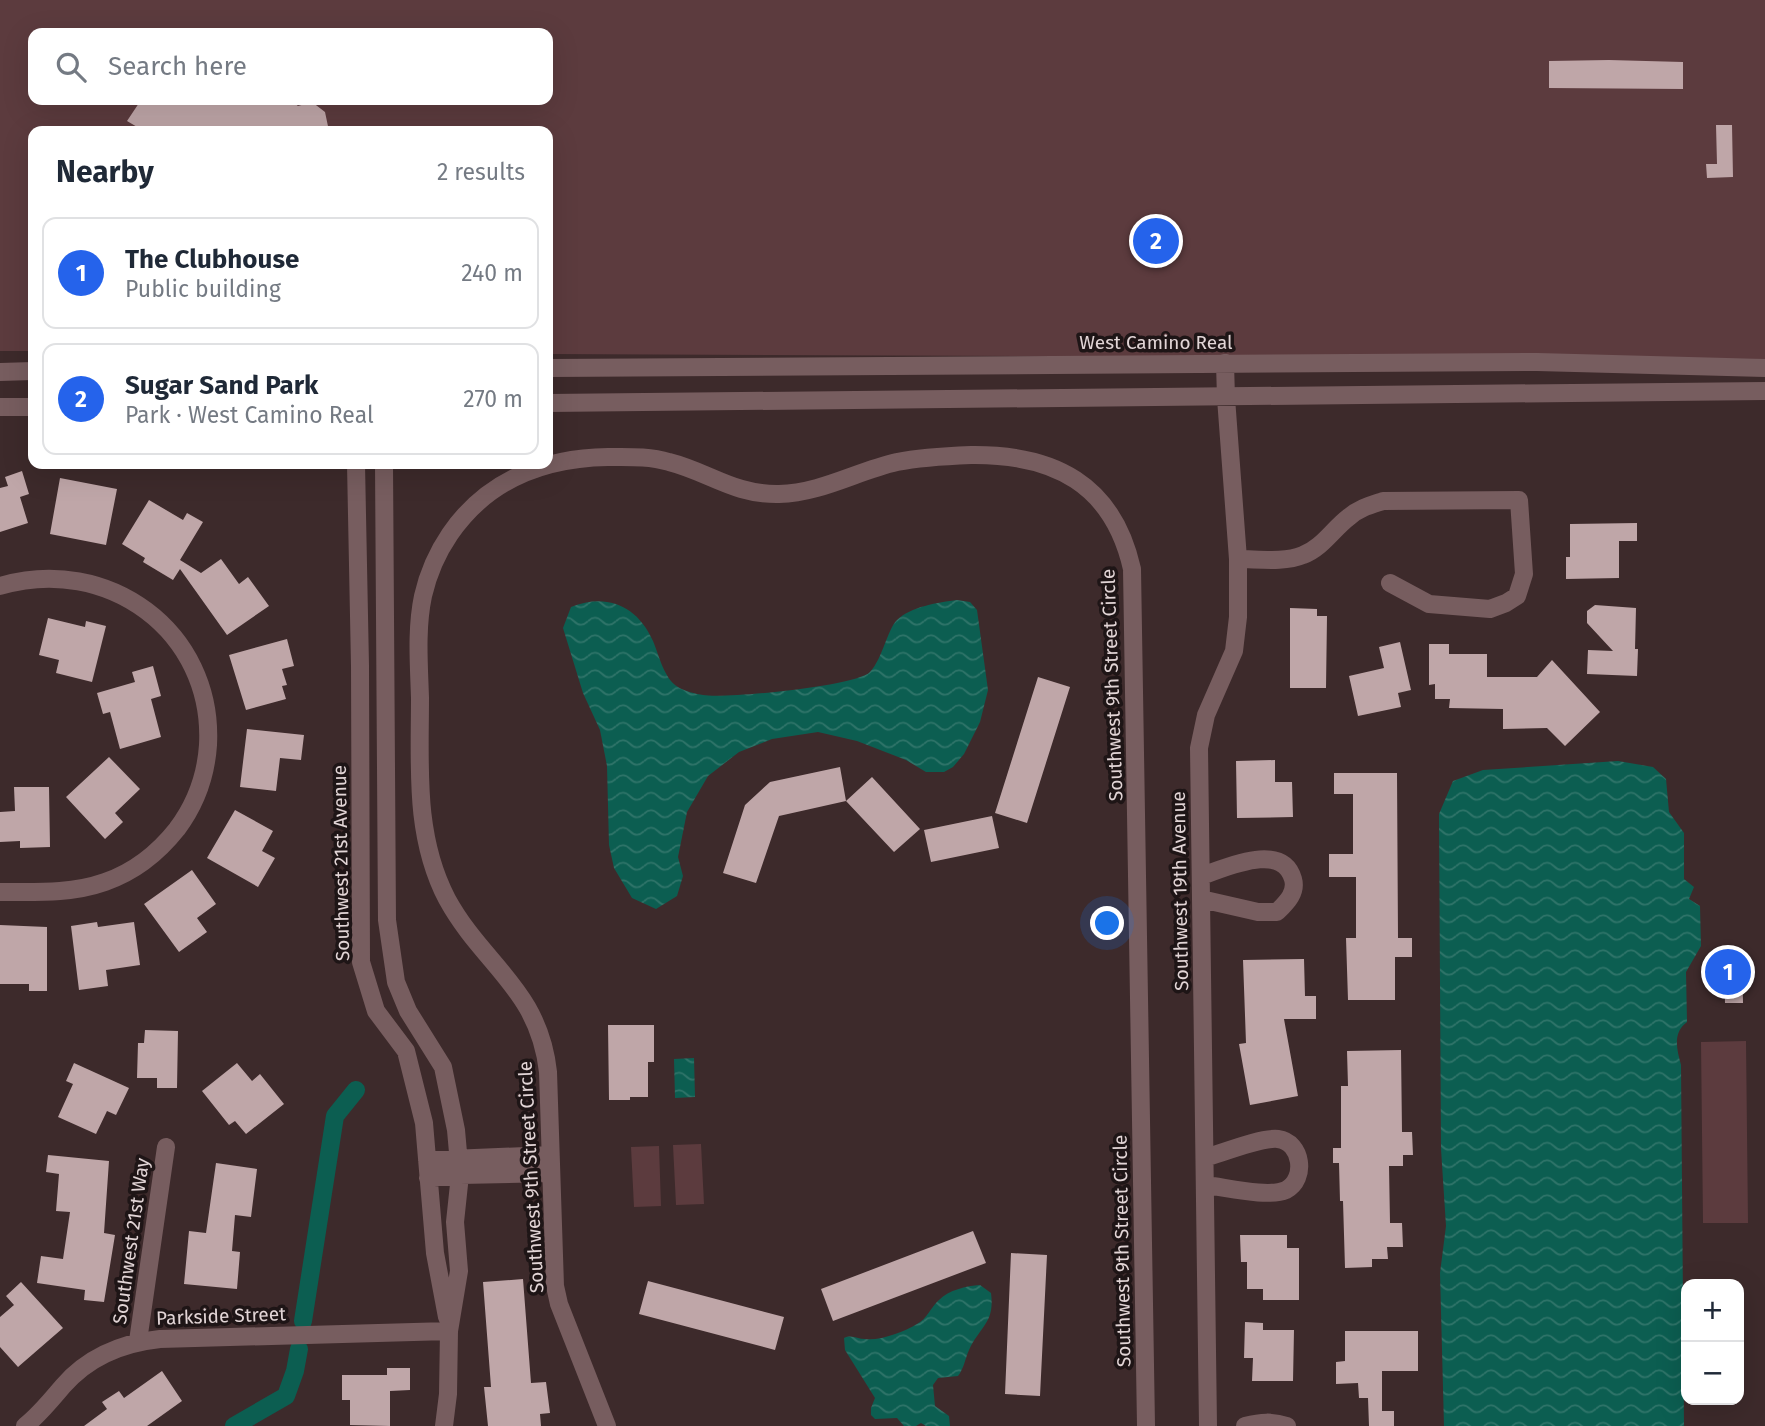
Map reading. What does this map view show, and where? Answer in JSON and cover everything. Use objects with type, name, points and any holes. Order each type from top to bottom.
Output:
[{"type":"street","name":"West Camino Real","points":[[553,368],[1537,362],[1765,368]]},
{"type":"street","name":"Southwest 19th Avenue","points":[[1208,1426],[1199,748],[1206,715],[1236,643],[1238,618],[1238,559],[1225,363]]},
{"type":"street","points":[[0,372],[28,372]]},
{"type":"street","points":[[553,403],[1765,391]]},
{"type":"street","points":[[0,407],[28,407]]},
{"type":"street","name":"Southwest 9th Street Circle","points":[[553,464],[571,459],[649,458],[683,466],[737,489],[774,494],[811,491],[896,463],[930,457],[1014,456],[1048,465],[1079,482],[1109,513],[1128,552],[1134,587],[1146,1426]]},
{"type":"street","name":"Southwest 21st Avenue","points":[[356,469],[361,962],[376,1011],[406,1051],[424,1123],[436,1255],[449,1331]]},
{"type":"street","name":"Southwest 21st Avenue","points":[[384,469],[387,920],[396,982],[408,1011],[443,1067],[453,1107],[459,1167],[455,1222],[459,1271],[449,1331],[448,1394],[444,1426]]},
{"type":"street","name":"Southwest 9th Street Circle","points":[[534,469],[506,482],[467,513],[456,525],[432,568],[420,617],[422,821],[430,859],[454,911],[528,1006],[539,1029],[548,1072],[554,1267],[559,1304],[607,1426]]},
{"type":"street","points":[[1238,559],[1283,559],[1302,556],[1319,547],[1351,515],[1366,506],[1383,501],[1519,500],[1524,574],[1517,596],[1490,609],[1429,604],[1390,583]]},
{"type":"street","points":[[0,586],[38,579],[73,580],[110,590],[142,607],[170,633],[191,664],[204,698],[208,736],[204,773],[191,808],[169,839],[141,864],[90,887],[0,892]]},
{"type":"street","points":[[1201,876],[1254,860],[1269,859],[1279,861],[1290,871],[1294,884],[1289,901],[1277,912],[1258,912],[1201,899]]},
{"type":"street","points":[[1205,1158],[1279,1139],[1290,1144],[1297,1153],[1300,1167],[1296,1180],[1287,1189],[1269,1193],[1205,1185]]},
{"type":"street","name":"Southwest 21st Way","points":[[138,1341],[166,1147]]},
{"type":"street","points":[[428,1169],[550,1164]]},
{"type":"street","name":"Parkside Street","points":[[26,1426],[74,1374],[88,1363],[118,1347],[138,1341],[449,1331]]},
{"type":"street","points":[[1245,1426],[1275,1422],[1287,1426]]},
{"type":"shaded area","points":[[0,0],[1765,0],[1765,359],[553,354],[553,126],[28,126],[28,351],[0,351]]},
{"type":"shaded area","points":[[1746,1041],[1748,1223],[1703,1223],[1701,1042]]},
{"type":"shaded area","points":[[701,1144],[704,1204],[676,1205],[673,1145]]},
{"type":"shaded area","points":[[659,1146],[661,1206],[634,1207],[631,1147]]},
{"type":"water","points":[[957,600],[970,602],[977,610],[988,690],[980,722],[964,754],[953,767],[944,772],[926,772],[906,760],[857,741],[818,732],[772,739],[739,752],[708,776],[687,812],[678,857],[683,876],[677,896],[656,909],[632,898],[614,868],[609,845],[607,766],[600,730],[583,693],[563,628],[571,607],[596,601],[619,605],[629,611],[646,629],[673,683],[690,692],[716,696],[790,690],[860,677],[870,672],[894,625],[903,615],[925,606]]},
{"type":"water","points":[[1618,761],[1653,767],[1666,779],[1669,812],[1684,833],[1684,879],[1694,887],[1689,899],[1700,906],[1701,946],[1686,972],[1687,1022],[1677,1036],[1681,1065],[1681,1405],[1684,1405],[1684,1426],[1444,1426],[1440,1273],[1446,1226],[1441,1149],[1439,814],[1453,781],[1483,770]]},
{"type":"water","points":[[694,1058],[695,1097],[675,1098],[674,1059]]},
{"type":"water","points":[[980,1285],[991,1293],[989,1318],[973,1342],[958,1376],[938,1378],[933,1385],[935,1406],[949,1416],[950,1426],[926,1426],[921,1423],[904,1426],[897,1418],[875,1419],[871,1415],[871,1408],[875,1398],[845,1350],[844,1338],[871,1339],[899,1333],[920,1322],[936,1303],[948,1294]]},
{"type":"building","points":[[1549,61],[1683,62],[1683,89],[1549,88]]},
{"type":"building","points":[[138,105],[316,105],[325,112],[328,126],[136,126],[127,121]]},
{"type":"building","points":[[1716,125],[1732,125],[1733,177],[1707,178],[1706,164],[1717,164]]},
{"type":"building","points":[[22,471],[29,494],[20,497],[28,523],[0,532],[0,488],[8,486],[5,477]]},
{"type":"building","points":[[60,478],[117,489],[106,545],[50,534]]},
{"type":"building","points":[[149,500],[183,520],[187,513],[203,522],[180,560],[201,573],[221,559],[239,584],[248,577],[269,606],[227,635],[180,569],[173,580],[143,562],[145,558],[122,544]]},
{"type":"building","points":[[1637,523],[1637,541],[1619,541],[1619,578],[1566,579],[1566,557],[1570,557],[1570,524]]},
{"type":"building","points":[[1595,605],[1636,608],[1637,676],[1587,674],[1588,650],[1613,651],[1587,623],[1587,611]]},
{"type":"building","points":[[1290,608],[1317,609],[1317,616],[1327,616],[1326,688],[1290,688]]},
{"type":"building","points":[[48,618],[85,627],[86,621],[106,626],[92,682],[56,673],[59,660],[39,655]]},
{"type":"building","points":[[287,639],[294,666],[282,669],[287,685],[282,686],[286,699],[246,710],[229,655]]},
{"type":"building","points":[[1400,642],[1411,690],[1398,693],[1401,707],[1358,716],[1349,676],[1384,668],[1379,647]]},
{"type":"building","points":[[1429,644],[1449,644],[1449,654],[1487,654],[1487,677],[1537,677],[1552,660],[1600,712],[1565,746],[1547,728],[1503,729],[1503,709],[1449,708],[1450,699],[1435,699],[1435,684],[1429,685]]},
{"type":"building","points":[[153,666],[161,696],[151,699],[161,737],[120,749],[110,712],[103,714],[97,693],[135,682],[132,672]]},
{"type":"building","points":[[1038,677],[1070,687],[1027,823],[995,813]]},
{"type":"building","points":[[247,729],[304,735],[301,760],[280,758],[276,791],[240,787]]},
{"type":"building","points":[[109,757],[140,789],[115,813],[123,822],[105,839],[66,797]]},
{"type":"building","points":[[1275,760],[1275,782],[1292,782],[1293,817],[1237,818],[1236,761]]},
{"type":"building","points":[[840,767],[846,801],[779,816],[756,883],[723,873],[745,805],[770,782]]},
{"type":"building","points":[[1334,773],[1397,773],[1398,938],[1412,938],[1412,957],[1395,957],[1395,1000],[1348,1000],[1346,938],[1356,938],[1356,877],[1329,877],[1329,854],[1353,854],[1353,794],[1334,794]]},
{"type":"building","points":[[872,777],[920,829],[894,852],[846,801]]},
{"type":"building","points":[[14,787],[49,787],[50,847],[20,848],[20,841],[0,842],[0,812],[15,811]]},
{"type":"building","points":[[235,810],[273,831],[262,851],[275,858],[258,887],[207,858]]},
{"type":"building","points":[[992,816],[999,848],[931,862],[924,830]]},
{"type":"building","points":[[192,870],[216,904],[197,918],[207,932],[179,952],[144,904]]},
{"type":"building","points":[[97,922],[98,927],[134,922],[140,965],[106,970],[108,986],[79,990],[71,926]]},
{"type":"building","points":[[0,925],[47,927],[47,991],[29,991],[29,984],[0,984]]},
{"type":"building","points":[[1742,955],[1743,1003],[1725,1003],[1724,974],[1713,975],[1713,956]]},
{"type":"building","points":[[1304,959],[1305,996],[1316,996],[1316,1019],[1284,1019],[1298,1096],[1250,1105],[1239,1044],[1246,1043],[1243,960]]},
{"type":"building","points":[[608,1025],[654,1025],[654,1062],[648,1062],[648,1097],[609,1100]]},
{"type":"building","points":[[145,1030],[178,1031],[177,1088],[157,1088],[157,1078],[137,1078],[138,1043],[144,1043]]},
{"type":"building","points":[[1401,1050],[1402,1132],[1412,1132],[1413,1155],[1403,1155],[1403,1166],[1389,1166],[1390,1223],[1402,1223],[1403,1247],[1387,1247],[1388,1259],[1372,1259],[1372,1267],[1345,1268],[1343,1201],[1340,1201],[1339,1163],[1333,1163],[1333,1148],[1341,1148],[1341,1086],[1348,1086],[1347,1051]]},
{"type":"building","points":[[74,1063],[129,1088],[116,1115],[107,1111],[96,1134],[58,1117],[73,1084],[66,1081]]},
{"type":"building","points":[[237,1063],[252,1081],[260,1074],[284,1104],[246,1134],[235,1121],[229,1125],[202,1091]]},
{"type":"building","points":[[48,1155],[109,1161],[104,1233],[115,1235],[104,1302],[84,1300],[85,1290],[37,1283],[41,1256],[63,1259],[70,1212],[56,1211],[59,1174],[46,1172]]},
{"type":"building","points":[[216,1163],[257,1169],[251,1217],[235,1215],[232,1251],[240,1252],[237,1289],[184,1284],[189,1231],[206,1233]]},
{"type":"building","points":[[973,1231],[986,1263],[833,1321],[821,1289]]},
{"type":"building","points":[[1240,1235],[1287,1235],[1287,1248],[1299,1248],[1299,1300],[1263,1300],[1263,1289],[1247,1289],[1247,1262],[1241,1262]]},
{"type":"building","points":[[1011,1253],[1047,1255],[1040,1396],[1005,1394]]},
{"type":"building","points":[[523,1279],[531,1383],[546,1382],[550,1413],[540,1414],[541,1426],[488,1426],[484,1387],[491,1387],[483,1282]]},
{"type":"building","points":[[648,1281],[784,1317],[775,1350],[639,1314]]},
{"type":"building","points":[[21,1282],[63,1328],[18,1367],[0,1347],[0,1317],[14,1305],[6,1296]]},
{"type":"building","points":[[1245,1322],[1263,1323],[1263,1330],[1294,1330],[1293,1381],[1252,1381],[1253,1358],[1244,1358]]},
{"type":"building","points":[[1345,1331],[1418,1331],[1418,1371],[1382,1371],[1382,1411],[1394,1411],[1394,1426],[1369,1426],[1368,1398],[1359,1398],[1358,1383],[1336,1384],[1336,1362],[1345,1361]]},
{"type":"building","points":[[387,1368],[410,1368],[410,1390],[390,1391],[390,1426],[350,1425],[350,1400],[342,1400],[342,1375],[387,1375]]},
{"type":"building","points":[[162,1371],[182,1401],[147,1426],[84,1426],[107,1409],[102,1402],[119,1391],[124,1398]]},
{"type":"waterway","points":[[303,1321],[335,1116],[356,1090]]},
{"type":"waterway","points":[[234,1426],[286,1396],[299,1349]]},
{"type":"place","name":"Sugar Sand Park","points":[[1156,241]]},
{"type":"place","name":"The Clubhouse","points":[[1728,972]]}]
